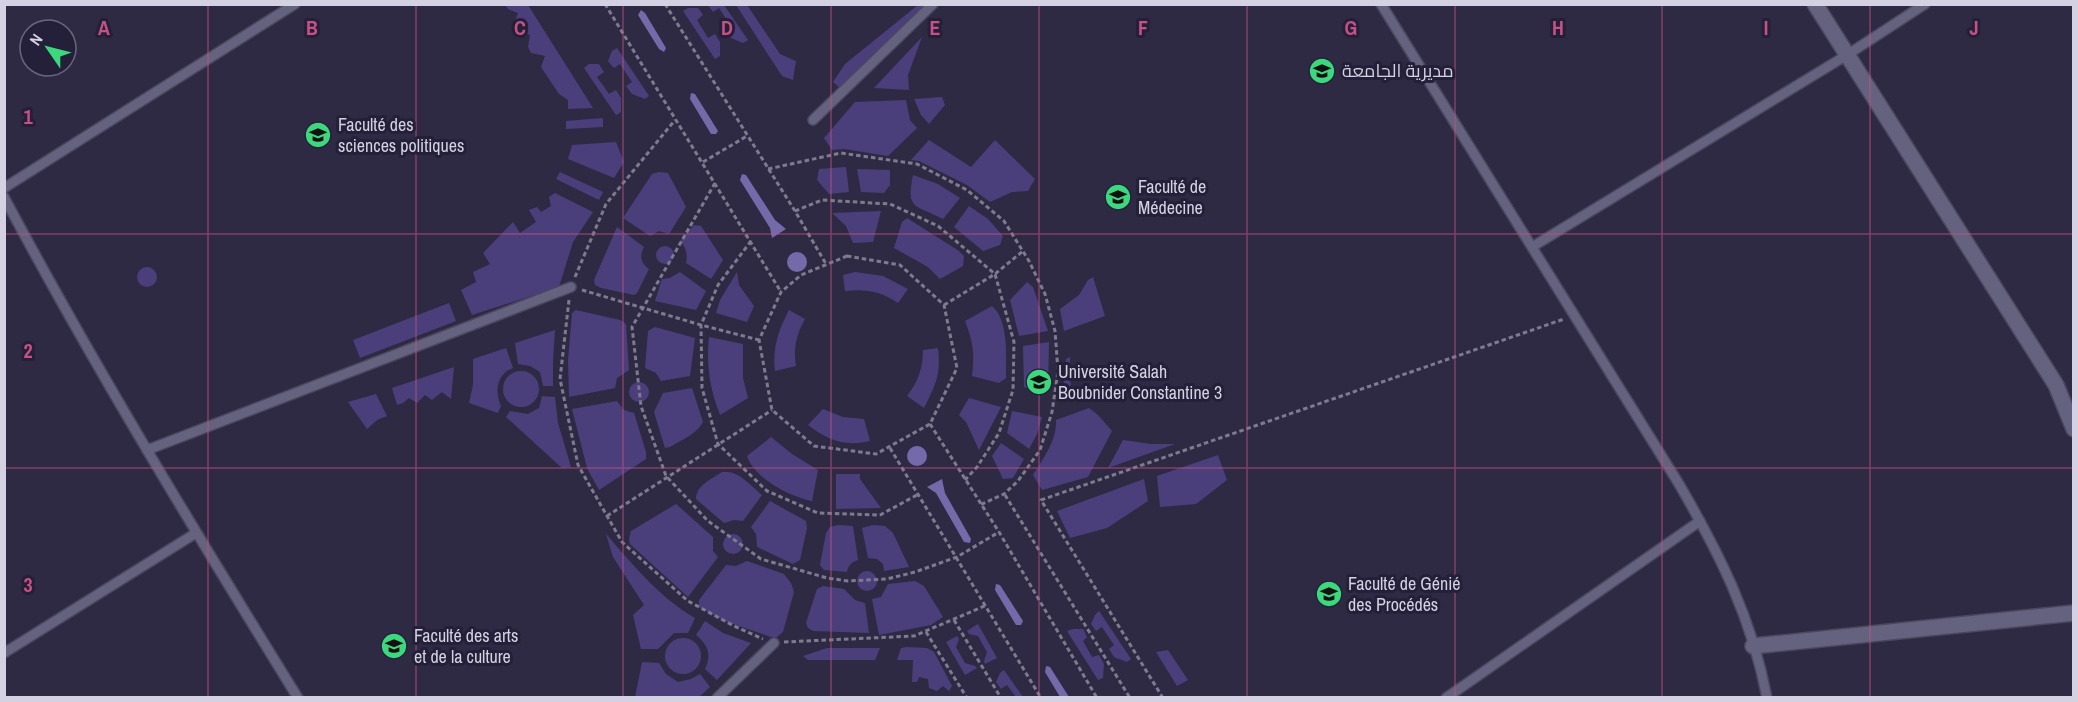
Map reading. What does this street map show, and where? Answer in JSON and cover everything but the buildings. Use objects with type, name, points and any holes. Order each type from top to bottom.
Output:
[{"type":"street","points":[[1815,4],[2056,384],[2073,429]]},
{"type":"street","points":[[1753,646],[2073,613]]},
{"type":"lane","points":[[4,188],[295,4]]},
{"type":"lane","points":[[813,120],[933,4]]},
{"type":"lane","points":[[1381,4],[1714,545],[1738,597],[1762,674],[1767,698]]},
{"type":"lane","points":[[1532,247],[1846,55],[1925,4]]},
{"type":"lane","points":[[4,197],[43,270],[147,450],[298,698]]},
{"type":"lane","points":[[147,450],[571,287]]},
{"type":"lane","points":[[1446,698],[1700,521]]},
{"type":"lane","points":[[4,653],[196,533]]},
{"type":"lane","points":[[717,698],[774,643]]},
{"type":"path","points":[[605,4],[781,292]]},
{"type":"path","points":[[665,4],[826,264]]},
{"type":"path","points":[[675,120],[606,204],[571,287],[560,379],[578,465],[622,542],[688,601],[734,626],[774,643],[914,636],[987,605]]},
{"type":"path","points":[[703,162],[747,136]]},
{"type":"path","points":[[768,169],[842,153],[916,164],[967,190],[1004,221],[1023,251],[1045,294],[1055,331],[1058,371],[1052,412],[1040,450],[1018,481],[1004,494],[980,505]]},
{"type":"path","points":[[715,183],[632,327],[641,406],[666,476],[708,520],[761,559],[812,575],[848,581],[887,579],[957,557],[999,532]]},
{"type":"path","points":[[795,211],[822,200],[890,204],[938,226],[995,274],[1014,342],[1013,390],[999,433],[977,467],[965,480]]},
{"type":"path","points":[[751,241],[718,285],[701,326],[702,388],[718,444],[767,491],[818,513],[880,515],[917,495]]},
{"type":"path","points":[[944,306],[995,274],[1023,251]]},
{"type":"path","points":[[847,256],[900,265],[944,306],[957,368],[930,424],[876,454],[814,446],[772,410],[759,340],[781,292],[801,275],[826,264],[847,256]]},
{"type":"path","points":[[571,287],[701,326],[759,340]]},
{"type":"path","points":[[1163,698],[1041,500],[1574,316]]},
{"type":"path","points":[[607,516],[772,410]]},
{"type":"path","points":[[930,424],[999,532],[1097,698]]},
{"type":"path","points":[[890,448],[987,605],[1041,698]]},
{"type":"path","points":[[1004,494],[1130,698]]},
{"type":"path","points":[[954,620],[1001,698]]},
{"type":"path","points":[[926,632],[967,698]]},
{"type":"shaded area","points":[[505,5],[528,5],[593,108],[568,109],[568,100],[559,94],[541,67],[545,56],[531,53],[528,47],[530,35],[518,31],[514,23],[518,13],[508,9]]},
{"type":"shaded area","points":[[708,5],[724,5],[748,40],[743,43],[731,38],[725,30],[731,26],[719,8],[713,12]]},
{"type":"shaded area","points":[[736,5],[747,5],[780,54],[796,61],[793,80],[782,76]]},
{"type":"shaded area","points":[[918,5],[929,5],[840,88],[833,82],[845,64]]},
{"type":"shaded area","points":[[688,8],[698,8],[703,15],[697,20],[708,38],[715,34],[720,42],[720,56],[715,59],[683,11]]},
{"type":"shaded area","points":[[641,10],[666,48],[664,52],[659,49],[638,15]]},
{"type":"shaded area","points":[[922,37],[908,75],[909,90],[874,88]]},
{"type":"shaded area","points":[[617,48],[649,96],[645,99],[632,94],[626,86],[632,82],[620,64],[614,68],[608,61],[612,51]]},
{"type":"shaded area","points":[[589,64],[599,64],[604,72],[597,77],[609,94],[616,90],[621,98],[621,112],[616,115],[584,68]]},
{"type":"shaded area","points":[[691,93],[695,94],[718,131],[716,134],[711,134],[690,99]]},
{"type":"shaded area","points":[[942,97],[945,105],[929,124],[921,115],[914,99]]},
{"type":"shaded area","points":[[906,100],[910,120],[917,128],[888,156],[844,149],[832,150],[824,138],[855,102]]},
{"type":"shaded area","points":[[603,118],[603,127],[566,129],[566,121]]},
{"type":"shaded area","points":[[929,140],[971,167],[995,140],[1035,179],[1028,191],[1012,192],[990,202],[967,185],[919,161],[911,160]]},
{"type":"shaded area","points":[[616,142],[624,162],[614,178],[568,159],[572,145]]},
{"type":"shaded area","points":[[846,167],[849,192],[829,194],[817,180],[819,169]]},
{"type":"shaded area","points":[[857,169],[890,170],[890,185],[884,193],[861,192]]},
{"type":"shaded area","points":[[560,172],[603,192],[599,200],[556,179]]},
{"type":"shaded area","points":[[668,173],[686,207],[669,234],[659,231],[650,236],[623,218],[652,174]]},
{"type":"shaded area","points":[[742,174],[746,175],[775,220],[786,229],[772,238],[770,228],[740,180]]},
{"type":"shaded area","points":[[913,175],[938,184],[960,198],[943,219],[914,204],[911,195]]},
{"type":"shaded area","points":[[555,193],[593,212],[573,242],[559,287],[472,315],[461,290],[476,282],[473,272],[490,264],[483,253],[513,222],[520,233],[536,222],[529,210],[537,207],[541,212],[551,206],[549,197]]},
{"type":"shaded area","points":[[969,206],[988,219],[1003,236],[1000,245],[983,251],[954,227]]},
{"type":"shaded area","points":[[881,211],[873,242],[853,243],[846,226],[832,213]]},
{"type":"shaded area","points":[[907,218],[959,251],[964,256],[963,266],[940,279],[928,267],[894,248],[902,222]]},
{"type":"shaded area","points":[[694,225],[701,226],[723,260],[711,279],[686,263],[686,251],[680,241]]},
{"type":"shaded area","points":[[617,227],[644,247],[642,259],[649,269],[634,295],[595,285],[594,280]]},
{"type":"shaded area","points":[[665,246],[673,251],[674,255],[669,263],[665,264],[657,259],[656,255],[661,247]]},
{"type":"shaded area","points":[[797,252],[804,255],[807,262],[804,269],[797,272],[790,269],[787,262],[790,255]]},
{"type":"shaded area","points":[[147,267],[154,270],[157,277],[154,284],[147,287],[140,284],[137,277],[140,270]]},
{"type":"shaded area","points":[[680,272],[706,291],[696,310],[655,301],[662,279],[670,278]]},
{"type":"shaded area","points":[[737,272],[739,285],[754,306],[747,322],[716,313],[720,300]]},
{"type":"shaded area","points":[[855,272],[883,276],[908,289],[898,303],[873,292],[845,291],[843,275]]},
{"type":"shaded area","points":[[1093,277],[1105,316],[1064,331],[1060,309],[1079,295],[1088,280]]},
{"type":"shaded area","points":[[1027,282],[1033,287],[1048,331],[1019,336],[1010,300]]},
{"type":"shaded area","points":[[449,303],[456,321],[360,358],[353,340]]},
{"type":"shaded area","points":[[992,306],[1001,320],[1006,350],[1006,378],[999,383],[972,376],[973,348],[965,321]]},
{"type":"shaded area","points":[[576,310],[620,320],[626,324],[629,370],[617,378],[615,388],[569,397],[568,360],[572,313]]},
{"type":"shaded area","points":[[789,310],[805,319],[796,342],[796,366],[775,371],[777,339]]},
{"type":"shaded area","points":[[655,327],[695,338],[690,376],[661,381],[656,373],[645,368],[648,331]]},
{"type":"shaded area","points":[[555,330],[553,386],[543,386],[540,372],[530,366],[518,364],[515,343]]},
{"type":"shaded area","points":[[709,337],[743,344],[743,378],[748,398],[720,415],[710,377]]},
{"type":"shaded area","points":[[1049,342],[1048,389],[1041,393],[1024,387],[1023,346]]},
{"type":"shaded area","points":[[506,348],[513,368],[503,374],[498,384],[501,406],[498,413],[469,403],[473,385],[473,359]]},
{"type":"shaded area","points":[[938,348],[937,379],[924,408],[907,396],[919,374],[923,350]]},
{"type":"shaded area","points":[[1070,357],[1071,397],[1062,400],[1066,359]]},
{"type":"shaded area","points":[[454,367],[451,399],[442,392],[432,400],[425,395],[417,403],[409,398],[397,405],[392,388]]},
{"type":"shaded area","points":[[521,371],[533,377],[539,389],[533,401],[521,407],[509,401],[503,389],[509,377]]},
{"type":"shaded area","points":[[639,382],[646,385],[649,392],[646,399],[639,402],[632,399],[629,392],[632,385]]},
{"type":"shaded area","points":[[692,388],[703,422],[693,433],[665,448],[654,412],[663,393]]},
{"type":"shaded area","points":[[376,394],[387,416],[377,420],[367,429],[348,402]]},
{"type":"shaded area","points":[[542,396],[555,397],[558,423],[571,467],[562,468],[506,417],[510,411],[528,414],[539,408]]},
{"type":"shaded area","points":[[969,398],[1001,407],[979,450],[966,422],[959,415]]},
{"type":"shaded area","points":[[617,401],[624,410],[634,413],[646,459],[599,490],[587,468],[572,409]]},
{"type":"shaded area","points":[[1089,408],[1112,431],[1088,477],[1042,490],[1033,475],[1052,442],[1056,420]]},
{"type":"shaded area","points":[[823,409],[843,417],[864,419],[870,441],[844,443],[822,435],[808,425]]},
{"type":"shaded area","points":[[1012,411],[1042,417],[1029,449],[1007,433]]},
{"type":"shaded area","points":[[771,437],[792,454],[818,470],[812,501],[774,485],[757,472],[751,464],[747,456]]},
{"type":"shaded area","points":[[1123,440],[1151,444],[1175,444],[1108,468]]},
{"type":"shaded area","points":[[1001,443],[1024,459],[1013,478],[1003,479],[992,456]]},
{"type":"shaded area","points":[[917,446],[924,449],[927,456],[924,463],[917,466],[910,463],[907,456],[910,449]]},
{"type":"shaded area","points":[[1218,455],[1227,480],[1196,504],[1160,507],[1157,476]]},
{"type":"shaded area","points":[[722,472],[739,476],[762,495],[743,521],[734,520],[724,523],[696,499],[702,486]]},
{"type":"shaded area","points":[[836,474],[860,474],[860,479],[881,508],[836,509]]},
{"type":"shaded area","points":[[942,479],[945,493],[971,539],[970,543],[964,542],[936,493],[927,487]]},
{"type":"shaded area","points":[[1144,479],[1148,501],[1107,528],[1070,538],[1057,511]]},
{"type":"shaded area","points":[[770,501],[806,521],[807,528],[800,560],[793,564],[757,547],[756,534],[751,527]]},
{"type":"shaded area","points":[[676,504],[713,537],[713,551],[718,557],[688,597],[630,544],[629,539],[631,531]]},
{"type":"shaded area","points":[[873,525],[885,526],[893,533],[909,567],[884,571],[883,564],[877,559],[868,558],[862,528]]},
{"type":"shaded area","points":[[853,526],[858,560],[848,567],[847,572],[824,570],[820,565],[826,533],[830,527]]},
{"type":"shaded area","points":[[606,534],[658,590],[695,618],[688,633],[674,633],[658,649],[641,649],[633,615],[644,605],[613,557]]},
{"type":"shaded area","points":[[733,534],[740,537],[743,544],[740,551],[733,554],[726,551],[723,544],[726,537]]},
{"type":"shaded area","points":[[747,561],[784,574],[791,583],[794,592],[783,632],[777,637],[724,621],[699,607],[699,600],[726,565],[736,566]]},
{"type":"shaded area","points":[[867,571],[874,574],[877,581],[874,588],[867,591],[860,588],[857,581],[860,574]]},
{"type":"shaded area","points":[[915,581],[924,586],[943,617],[931,625],[879,635],[872,599],[881,597],[888,584]]},
{"type":"shaded area","points":[[996,584],[1000,585],[1023,621],[1021,625],[1016,625],[995,590]]},
{"type":"shaded area","points":[[823,586],[844,589],[855,600],[865,603],[869,633],[813,631],[808,628],[806,623],[817,589]]},
{"type":"shaded area","points":[[1099,611],[1131,659],[1127,662],[1114,657],[1109,649],[1114,645],[1102,627],[1096,631],[1091,624]]},
{"type":"shaded area","points":[[705,621],[723,633],[751,643],[717,680],[705,669],[708,650],[696,635]]},
{"type":"shaded area","points":[[978,624],[997,658],[985,664],[987,652],[978,636],[969,634],[967,631]]},
{"type":"shaded area","points":[[1083,629],[1087,637],[1083,641],[1092,657],[1099,655],[1104,664],[1103,678],[1098,680],[1067,631]]},
{"type":"shaded area","points":[[957,636],[959,639],[956,647],[965,663],[977,668],[965,675],[946,642]]},
{"type":"shaded area","points":[[683,638],[696,643],[701,656],[696,669],[683,674],[670,669],[665,656],[670,643]]},
{"type":"shaded area","points":[[827,648],[880,648],[875,660],[808,660],[803,656]]},
{"type":"shaded area","points":[[901,648],[927,648],[934,652],[952,686],[949,691],[943,686],[937,691],[929,688],[928,679],[919,677],[917,682],[912,682],[913,660],[897,660]]},
{"type":"shaded area","points":[[1168,650],[1188,680],[1177,686],[1156,652]]},
{"type":"shaded area","points":[[642,662],[659,663],[666,674],[678,682],[700,674],[710,687],[699,697],[635,697]]},
{"type":"shaded area","points":[[1046,666],[1050,667],[1069,697],[1060,697],[1045,672]]},
{"type":"shaded area","points":[[1004,670],[1023,697],[1016,697],[1007,685],[1001,689],[996,682]]},
{"type":"place","name":"مديرية الجامعة","points":[[1322,71]]},
{"type":"place","name":"Faculté des sciences politiques","points":[[318,135]]},
{"type":"place","name":"Faculté de Médecine","points":[[1118,197]]},
{"type":"place","name":"Université Salah Boubnider Constantine 3","points":[[1039,382]]},
{"type":"place","name":"Faculté de Génié des Procédés","points":[[1329,594]]},
{"type":"place","name":"Faculté des arts et de la culture","points":[[394,646]]}]
